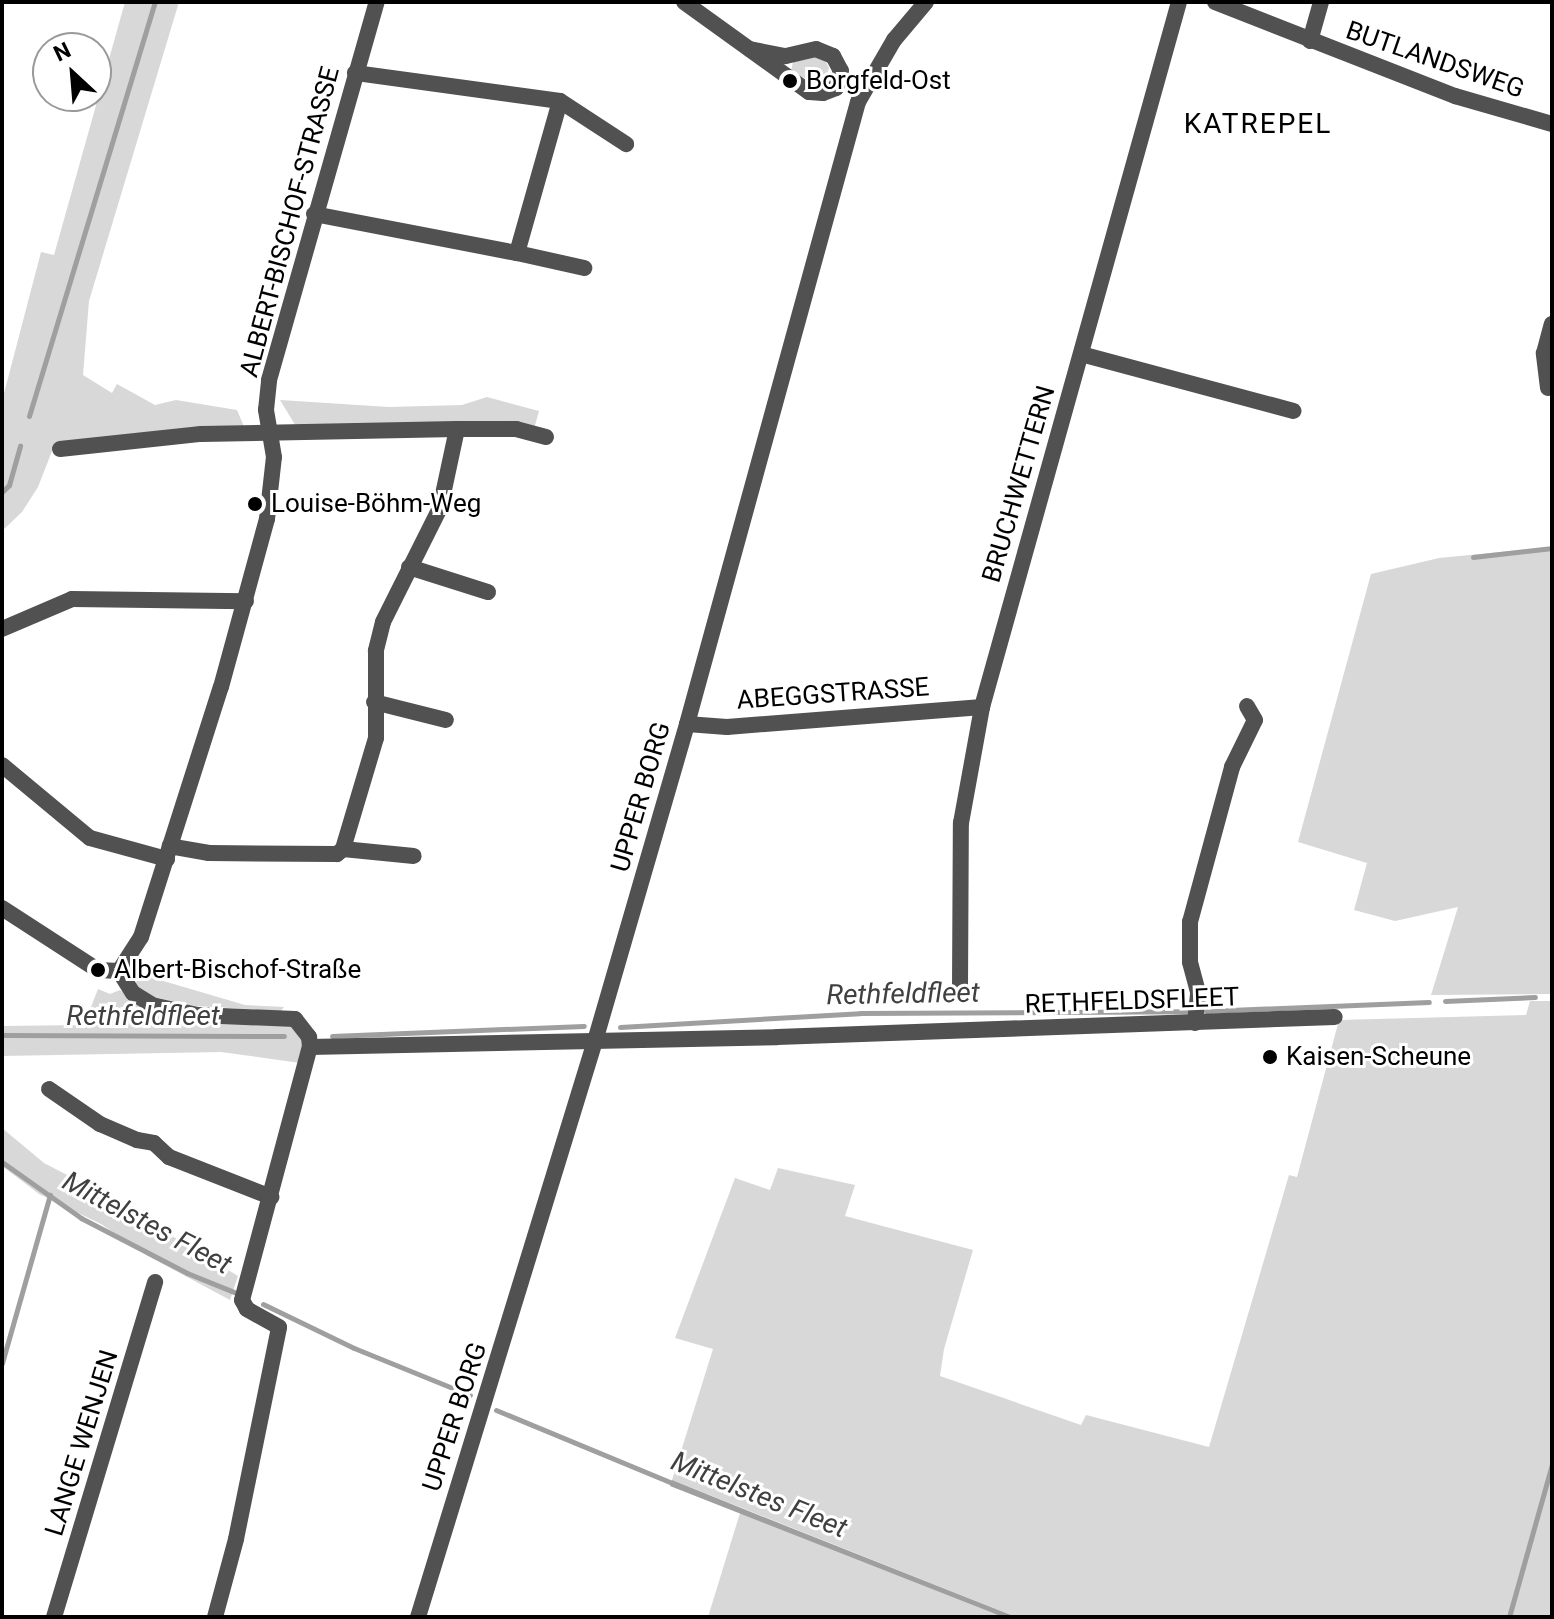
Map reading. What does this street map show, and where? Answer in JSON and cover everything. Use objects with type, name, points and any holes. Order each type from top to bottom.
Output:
[{"type":"street","name":"ALBERT-BISCHOF-STRASSE","points":[[124,966],[141,937],[246,601],[273,482],[271,432],[266,410],[269,380],[377,2]]},
{"type":"street","points":[[684,2],[809,92],[823,93],[836,88]]},
{"type":"street","name":"UPPER BORG","points":[[418,1617],[595,1041],[687,724],[858,102],[894,40],[926,2]]},
{"type":"street","name":"BRUCHWETTERN","points":[[960,988],[961,823],[982,707],[1179,2]]},
{"type":"street","name":"BUTLANDSWEG","points":[[1215,2],[1455,96],[1552,124]]},
{"type":"street","points":[[1310,41],[1321,2]]},
{"type":"street","points":[[750,49],[785,56],[816,49],[825,51],[833,56],[841,71],[836,88]]},
{"type":"street","points":[[355,73],[560,101],[626,144]]},
{"type":"street","points":[[836,88],[858,102]]},
{"type":"street","points":[[517,253],[560,101]]},
{"type":"street","points":[[314,214],[584,268]]},
{"type":"street","points":[[1548,388],[1544,353],[1552,324]]},
{"type":"street","points":[[1081,354],[1294,411]]},
{"type":"street","points":[[2,765],[90,838],[168,853],[337,854],[343,849],[376,738],[374,702],[379,636],[409,567],[440,508],[457,429]]},
{"type":"street","points":[[60,449],[105,447],[152,437],[271,432],[516,429],[546,437]]},
{"type":"street","points":[[409,567],[488,592]]},
{"type":"street","points":[[2,629],[72,599],[246,601]]},
{"type":"street","points":[[374,702],[446,720]]},
{"type":"street","points":[[1195,1023],[1198,992],[1190,962],[1190,922],[1232,767],[1255,720],[1247,706]]},
{"type":"street","name":"ABEGGSTRASSE","points":[[687,724],[727,727],[982,707]]},
{"type":"street","points":[[343,849],[414,856]]},
{"type":"street","points":[[2,908],[98,970],[124,966],[133,993],[152,1005],[198,1015],[295,1019],[309,1037],[310,1047],[242,1300],[247,1309],[279,1327],[236,1539],[215,1617]]},
{"type":"street","name":"RETHFELDSFLEET","points":[[310,1047],[1335,1017]]},
{"type":"street","points":[[49,1089],[100,1124],[137,1140],[154,1143],[169,1157],[271,1197]]},
{"type":"street","name":"LANGE WENJEN","points":[[54,1617],[155,1282]]},
{"type":"shaded area","points":[[125,2],[179,2],[89,301],[83,375],[112,393],[117,384],[155,405],[176,400],[237,410],[245,429],[54,446],[38,487],[22,512],[2,531],[2,401],[41,252],[54,255],[94,112],[112,112],[112,48]]},
{"type":"shaded area","points":[[817,57],[829,68],[825,80],[814,83],[791,71],[793,62]]},
{"type":"shaded area","points":[[487,397],[539,411],[534,429],[297,428],[280,400],[389,407],[462,405]]},
{"type":"shaded area","points":[[1552,547],[1552,994],[1431,995],[1458,907],[1395,921],[1354,910],[1367,863],[1298,842],[1371,574],[1439,558]]},
{"type":"shaded area","points":[[143,975],[245,1005],[284,1007],[281,1011],[195,1006],[149,996],[134,984]]},
{"type":"shaded area","points":[[98,989],[110,994],[120,990],[145,1011],[172,1019],[290,1025],[303,1042],[300,1063],[221,1052],[2,1056],[2,1026],[84,1025]]},
{"type":"shaded area","points":[[1530,1001],[1552,1001],[1552,1617],[1016,1617],[672,1480],[713,1349],[675,1338],[735,1178],[770,1190],[778,1168],[855,1185],[845,1216],[973,1250],[944,1349],[940,1376],[1081,1425],[1086,1415],[1209,1447],[1289,1175],[1297,1177],[1339,1020],[1526,1015]]},
{"type":"shaded area","points":[[2,1128],[44,1163],[98,1191],[238,1276],[230,1300],[148,1256],[101,1224],[39,1194],[2,1166]]},
{"type":"shaded area","points":[[672,1480],[1016,1617],[1003,1617],[670,1486]]},
{"type":"shaded area","points":[[740,1513],[1003,1617],[708,1617]]},
{"type":"waterway","points":[[29,416],[155,2]]},
{"type":"waterway","points":[[2,492],[9,485],[20,446]]},
{"type":"waterway","points":[[1473,557],[1552,548]]},
{"type":"waterway","name":"Rethfeldfleet","points":[[1445,1001],[1535,997]]},
{"type":"waterway","name":"Rethfeldfleet","points":[[1206,1011],[1429,1002]]},
{"type":"waterway","name":"Rethfeldfleet","points":[[620,1027],[860,1013],[1188,1011]]},
{"type":"waterway","name":"Rethfeldfleet","points":[[332,1036],[584,1026]]},
{"type":"waterway","name":"Rethfeldfleet","points":[[2,1035],[284,1036]]},
{"type":"waterway","name":"Mittelstes Fleet","points":[[2,1162],[81,1218],[187,1273],[234,1292]]},
{"type":"waterway","points":[[2,1363],[50,1195]]},
{"type":"waterway","name":"Mittelstes Fleet","points":[[263,1304],[354,1348],[470,1395]]},
{"type":"waterway","name":"Mittelstes Fleet","points":[[496,1410],[675,1484]]},
{"type":"waterway","points":[[1509,1617],[1552,1464]]},
{"type":"place","name":"Borgfeld-Ost","points":[[790,81]]},
{"type":"place","name":"Louise-Böhm-Weg","points":[[255,504]]},
{"type":"place","name":"Albert-Bischof-Straße","points":[[98,970]]},
{"type":"place","name":"Kaisen-Scheune","points":[[1270,1057]]},
{"type":"district","name":"KATREPEL","points":[[1258,124]]}]
